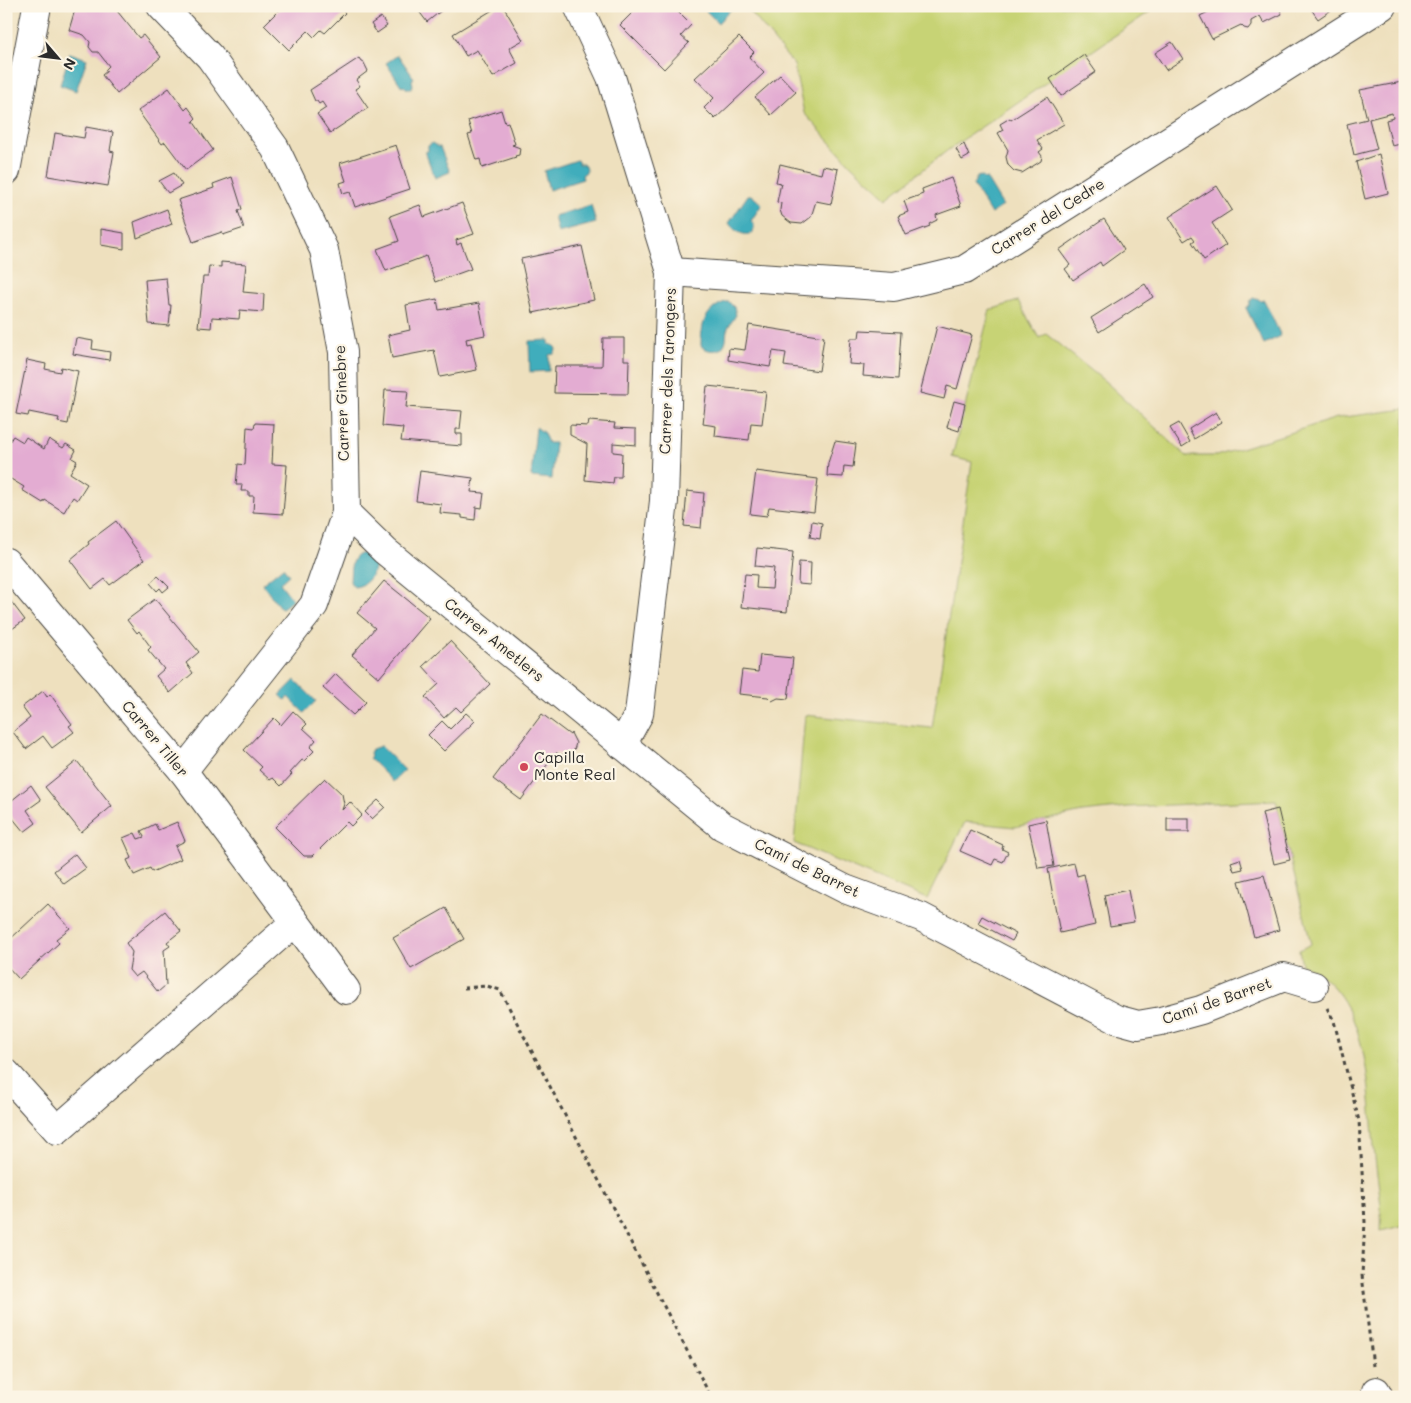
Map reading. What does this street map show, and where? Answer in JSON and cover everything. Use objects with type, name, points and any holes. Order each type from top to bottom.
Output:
[{"type":"street","points":[[6,171],[15,75],[37,6]]},
{"type":"street","name":"Carrer Ginebre","points":[[161,6],[210,57],[275,148],[324,250],[343,352],[346,513],[314,605],[182,771]]},
{"type":"street","name":"Carrer dels Tarongers","points":[[578,6],[611,78],[671,272],[664,501],[639,714],[622,745]]},
{"type":"street","name":"Carrer del Cedre","points":[[671,272],[894,287],[964,270],[1382,6]]},
{"type":"street","name":"Carrer Ametlers","points":[[346,513],[385,551],[645,764]]},
{"type":"street","name":"Carrer Tiller","points":[[6,562],[182,771],[346,990]]},
{"type":"street","name":"Camí de Barret","points":[[645,764],[722,826],[845,889],[921,917],[1116,1019],[1138,1025],[1161,1021],[1201,1010],[1284,977],[1314,986]]},
{"type":"street","points":[[6,1073],[57,1130],[295,922]]},
{"type":"path","points":[[464,988],[487,986],[500,990],[712,1397]]},
{"type":"path","points":[[1314,986],[1334,1021],[1359,1121],[1365,1222],[1362,1275],[1378,1394]]},
{"type":"green space","points":[[754,6],[1158,6],[948,150],[887,198],[851,165],[804,113],[794,65],[750,11]]},
{"type":"green space","points":[[1018,301],[1039,338],[1046,334],[1107,383],[1186,456],[1216,456],[1337,418],[1405,409],[1405,1225],[1381,1231],[1380,1200],[1370,1096],[1361,1043],[1353,1018],[1341,996],[1324,978],[1302,964],[1299,950],[1311,944],[1276,800],[1128,807],[1082,812],[1015,827],[965,822],[927,899],[794,843],[805,715],[932,728],[972,462],[952,457],[990,310]]},
{"type":"water","points":[[708,6],[734,6],[718,23],[705,10]]},
{"type":"water","points":[[70,53],[87,59],[76,91],[60,85]]},
{"type":"water","points":[[398,55],[414,78],[411,89],[402,87],[386,63]]},
{"type":"water","points":[[432,143],[440,147],[450,172],[435,178],[425,152],[428,151],[428,146]]},
{"type":"water","points":[[577,160],[579,164],[583,164],[586,168],[586,172],[582,175],[583,179],[549,190],[544,171]]},
{"type":"water","points":[[977,177],[986,178],[1003,206],[991,214],[973,185]]},
{"type":"water","points":[[748,195],[751,195],[762,204],[751,221],[754,225],[753,232],[743,234],[734,229],[729,223]]},
{"type":"water","points":[[591,205],[596,223],[558,233],[554,216]]},
{"type":"water","points":[[1253,298],[1261,301],[1264,300],[1281,336],[1264,344],[1246,308],[1250,306]]},
{"type":"water","points":[[725,302],[729,302],[734,307],[736,315],[727,330],[726,340],[721,349],[714,351],[707,349],[701,346],[703,325],[712,309]]},
{"type":"water","points":[[549,340],[549,344],[555,346],[556,350],[554,354],[549,355],[549,371],[530,372],[529,341]]},
{"type":"water","points":[[536,427],[544,433],[548,443],[555,443],[552,479],[531,477]]},
{"type":"water","points":[[363,553],[369,556],[375,563],[374,567],[371,576],[363,585],[354,587],[350,582],[353,560]]},
{"type":"water","points":[[283,567],[289,575],[280,583],[293,600],[281,609],[262,584]]},
{"type":"water","points":[[295,680],[316,701],[304,713],[288,697],[285,700],[280,695]]},
{"type":"water","points":[[381,746],[405,770],[393,782],[369,758],[372,749]]},
{"type":"building","points":[[76,6],[110,6],[111,8],[113,6],[139,38],[143,35],[161,57],[117,94],[102,75],[109,66],[98,52],[93,52],[89,47],[90,42],[84,35],[69,30]]},
{"type":"building","points":[[277,6],[339,6],[345,13],[325,33],[321,30],[314,37],[308,31],[289,50],[264,25],[280,9]]},
{"type":"building","points":[[415,6],[447,6],[427,22]]},
{"type":"building","points":[[499,6],[503,6],[523,40],[509,48],[517,63],[493,77],[477,50],[466,56],[453,34]]},
{"type":"building","points":[[639,6],[672,6],[691,25],[681,36],[689,43],[664,69],[620,25]]},
{"type":"building","points":[[1220,6],[1278,6],[1282,14],[1264,23],[1260,16],[1251,21],[1248,29],[1241,25],[1212,39],[1200,16]]},
{"type":"building","points":[[1316,6],[1337,6],[1318,19],[1311,9]]},
{"type":"building","points":[[381,17],[387,26],[377,33],[371,24]]},
{"type":"building","points":[[739,37],[754,52],[749,57],[764,73],[715,119],[704,108],[714,98],[695,78]]},
{"type":"building","points":[[1172,42],[1183,59],[1166,70],[1155,53]]},
{"type":"building","points":[[1084,55],[1096,72],[1061,96],[1050,79]]},
{"type":"building","points":[[359,58],[363,61],[368,71],[356,80],[360,86],[355,89],[368,108],[330,133],[317,114],[326,108],[322,102],[319,104],[315,101],[310,90]]},
{"type":"building","points":[[780,75],[796,92],[771,115],[755,97]]},
{"type":"building","points":[[1402,82],[1405,90],[1405,143],[1392,146],[1386,120],[1393,118],[1392,113],[1369,119],[1377,149],[1354,155],[1347,124],[1367,119],[1360,90]]},
{"type":"building","points":[[169,88],[185,110],[188,107],[196,118],[193,121],[213,150],[186,170],[165,142],[162,144],[138,111]]},
{"type":"building","points":[[1047,97],[1064,124],[1037,140],[1043,149],[1039,152],[1042,156],[1041,161],[1022,173],[1014,171],[1008,165],[1006,157],[1008,150],[998,133],[1003,130],[1000,124],[1010,118],[1011,120]]},
{"type":"building","points":[[501,110],[505,123],[508,122],[515,144],[512,145],[520,148],[519,155],[482,168],[480,159],[476,160],[468,135],[472,134],[468,121]]},
{"type":"building","points":[[86,127],[113,132],[110,151],[114,152],[108,186],[48,176],[55,133],[84,138]]},
{"type":"building","points":[[964,144],[969,156],[962,160],[956,149]]},
{"type":"building","points":[[396,145],[410,189],[355,207],[350,192],[343,194],[340,183],[346,181],[340,163]]},
{"type":"building","points":[[1379,154],[1388,193],[1365,199],[1356,162]]},
{"type":"building","points":[[780,164],[821,174],[823,166],[838,169],[831,204],[816,201],[811,217],[802,224],[791,223],[782,216],[780,210],[781,203],[777,202],[781,183],[776,182]]},
{"type":"building","points":[[174,173],[182,185],[168,193],[159,181]]},
{"type":"building","points":[[232,177],[242,209],[238,211],[244,228],[223,235],[222,232],[193,242],[178,200],[214,188],[213,184]]},
{"type":"building","points":[[951,178],[961,206],[936,215],[937,220],[929,224],[930,226],[906,235],[898,216],[908,212],[904,201],[923,194],[922,189]]},
{"type":"building","points":[[1217,186],[1232,210],[1212,223],[1226,245],[1204,260],[1192,242],[1195,240],[1192,236],[1184,241],[1169,217]]},
{"type":"building","points":[[462,203],[474,234],[456,240],[457,245],[461,243],[471,269],[435,282],[426,256],[386,271],[377,249],[399,241],[390,216],[420,205],[424,217]]},
{"type":"building","points":[[167,209],[172,224],[137,238],[134,222]]},
{"type":"building","points":[[1104,219],[1124,250],[1102,266],[1100,262],[1073,280],[1065,269],[1070,265],[1059,250]]},
{"type":"building","points":[[101,229],[124,233],[124,249],[101,245]]},
{"type":"building","points":[[582,246],[594,300],[533,313],[521,259]]},
{"type":"building","points":[[221,262],[246,264],[243,292],[264,294],[263,312],[240,310],[239,319],[212,317],[211,328],[198,327],[203,277],[208,277],[209,266],[221,267]]},
{"type":"building","points":[[166,278],[169,305],[171,305],[169,326],[149,324],[145,280]]},
{"type":"building","points":[[1145,284],[1153,297],[1099,332],[1091,318]]},
{"type":"building","points":[[437,299],[439,310],[479,303],[485,335],[466,339],[467,344],[471,343],[477,370],[440,377],[434,350],[392,358],[388,335],[410,330],[406,305]]},
{"type":"building","points":[[749,325],[824,337],[819,371],[784,366],[786,353],[773,351],[770,367],[728,360],[729,348],[745,350]]},
{"type":"building","points":[[937,326],[972,335],[957,389],[947,386],[944,399],[920,393]]},
{"type":"building","points":[[860,330],[901,332],[898,379],[863,376],[864,365],[849,364],[851,338],[859,338]]},
{"type":"building","points":[[76,338],[93,341],[92,349],[110,352],[109,360],[73,354]]},
{"type":"building","points":[[603,338],[624,338],[624,360],[629,360],[628,394],[554,393],[555,366],[602,366]]},
{"type":"building","points":[[27,360],[46,364],[45,369],[60,372],[61,367],[78,371],[68,424],[58,422],[59,418],[29,412],[28,416],[16,414]]},
{"type":"building","points":[[707,386],[766,392],[762,424],[751,423],[749,440],[715,436],[716,426],[703,424]]},
{"type":"building","points":[[385,390],[408,391],[406,407],[462,411],[460,429],[456,429],[456,434],[462,434],[462,446],[401,441],[403,428],[382,426]]},
{"type":"building","points":[[954,401],[965,404],[959,431],[947,427]]},
{"type":"building","points":[[1216,412],[1222,422],[1194,439],[1189,429]]},
{"type":"building","points":[[589,421],[615,423],[614,428],[636,429],[636,445],[613,443],[613,452],[622,453],[621,477],[614,477],[613,483],[585,480],[587,444],[570,435],[570,425],[588,426]]},
{"type":"building","points":[[255,423],[274,424],[272,464],[287,465],[283,514],[253,512],[254,496],[249,496],[249,491],[241,491],[242,485],[236,485],[238,464],[245,465],[247,427],[254,428]]},
{"type":"building","points":[[1179,423],[1190,442],[1182,447],[1170,428]]},
{"type":"building","points":[[13,436],[23,442],[26,437],[44,449],[49,439],[63,448],[66,444],[76,450],[72,458],[77,461],[70,473],[87,484],[77,500],[73,497],[64,512],[45,500],[43,503],[22,490],[24,487],[6,476],[6,447]]},
{"type":"building","points":[[835,441],[856,444],[853,467],[844,466],[843,477],[827,476],[828,463]]},
{"type":"building","points":[[420,471],[473,478],[471,492],[484,493],[482,508],[476,507],[475,520],[462,518],[462,515],[440,513],[441,504],[416,501]]},
{"type":"building","points":[[756,471],[818,479],[814,512],[769,507],[767,516],[750,514]]},
{"type":"building","points":[[687,491],[704,493],[701,528],[684,526]]},
{"type":"building","points":[[116,521],[144,560],[110,585],[105,579],[92,589],[70,560],[89,544],[88,542]]},
{"type":"building","points":[[812,521],[822,523],[820,539],[810,537]]},
{"type":"building","points":[[757,548],[793,552],[787,612],[741,607],[745,574],[757,575],[756,588],[772,589],[774,568],[755,566]]},
{"type":"building","points":[[799,562],[811,563],[810,585],[798,584]]},
{"type":"building","points":[[158,576],[169,587],[163,592],[160,588],[157,591],[150,583]]},
{"type":"building","points":[[384,581],[430,618],[379,678],[352,655],[375,628],[357,613]]},
{"type":"building","points":[[6,595],[25,620],[6,633]]},
{"type":"building","points":[[155,599],[199,652],[186,663],[193,673],[170,693],[156,676],[164,669],[148,650],[151,647],[139,631],[137,633],[127,620]]},
{"type":"building","points":[[450,641],[490,684],[461,712],[456,707],[444,718],[425,697],[439,684],[423,666]]},
{"type":"building","points":[[760,655],[793,658],[788,699],[778,698],[772,701],[768,697],[739,694],[742,670],[758,672]]},
{"type":"building","points":[[336,674],[366,702],[353,715],[323,688]]},
{"type":"building","points":[[43,691],[47,697],[50,694],[72,724],[69,726],[74,732],[52,748],[43,736],[26,749],[13,732],[30,718],[22,707]]},
{"type":"building","points":[[293,711],[307,724],[303,728],[316,740],[310,747],[314,751],[304,761],[302,760],[281,786],[273,778],[270,780],[259,770],[262,767],[244,750],[274,718],[281,725]]},
{"type":"building","points":[[466,713],[475,721],[444,751],[428,735],[442,721],[450,729]]},
{"type":"building","name":"Capilla Monte Real","points":[[542,714],[570,735],[571,733],[576,743],[574,750],[570,754],[562,755],[556,753],[521,800],[493,779]]},
{"type":"building","points":[[77,761],[112,806],[81,832],[45,787]]},
{"type":"building","points":[[325,778],[342,794],[344,804],[342,810],[350,802],[362,815],[351,826],[347,822],[313,856],[304,856],[275,827]]},
{"type":"building","points":[[31,785],[41,800],[27,810],[36,823],[24,832],[6,810],[6,805]]},
{"type":"building","points":[[378,800],[385,807],[372,819],[365,812]]},
{"type":"building","points":[[1278,809],[1290,860],[1274,864],[1262,813]]},
{"type":"building","points":[[1167,818],[1189,818],[1189,832],[1167,832]]},
{"type":"building","points":[[1046,820],[1054,866],[1038,868],[1028,824]]},
{"type":"building","points":[[177,822],[185,841],[175,846],[181,859],[152,872],[150,868],[134,875],[127,860],[132,858],[123,838],[135,833],[138,839],[144,837],[141,831],[155,824],[158,830]]},
{"type":"building","points":[[970,830],[1003,845],[1002,849],[1008,852],[1003,862],[995,859],[992,865],[960,851]]},
{"type":"building","points":[[75,854],[86,868],[64,884],[54,871]]},
{"type":"building","points":[[1240,859],[1243,869],[1234,871],[1231,862]]},
{"type":"building","points":[[1074,863],[1077,876],[1084,874],[1095,925],[1060,933],[1048,869]]},
{"type":"building","points":[[1264,875],[1279,930],[1254,937],[1239,881]]},
{"type":"building","points":[[1128,890],[1134,922],[1110,926],[1104,895]]},
{"type":"building","points":[[48,904],[70,928],[56,939],[59,943],[19,979],[6,965],[6,943]]},
{"type":"building","points":[[446,908],[464,939],[411,969],[393,938]]},
{"type":"building","points":[[165,911],[181,931],[167,942],[170,946],[164,950],[166,985],[158,992],[142,972],[135,977],[129,970],[132,952],[126,943]]},
{"type":"building","points":[[982,916],[1016,934],[1012,941],[978,923]]},
{"type":"place","name":"Capilla Monte Real","points":[[524,767]]}]
